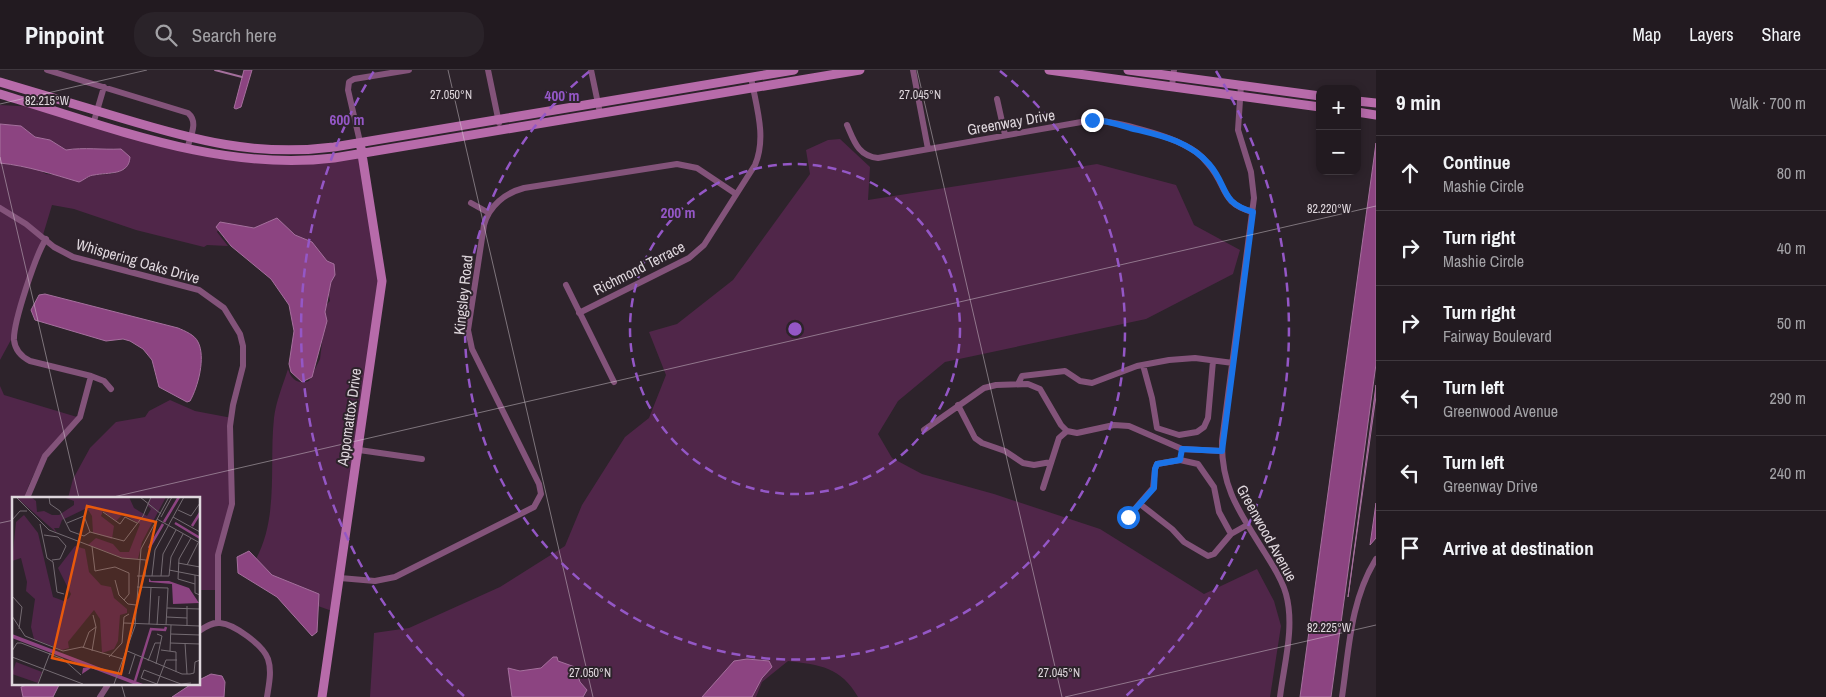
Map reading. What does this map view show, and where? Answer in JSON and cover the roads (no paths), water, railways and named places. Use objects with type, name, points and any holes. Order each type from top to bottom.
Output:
[{"type":"main road","points":[[0,82],[190,139],[239,148],[281,150],[317,149],[794,70]]},
{"type":"main road","points":[[0,94],[187,149],[219,156],[264,161],[312,160],[860,70]]},
{"type":"main road","points":[[1050,70],[1316,106]]},
{"type":"main road","points":[[1128,70],[1174,73],[1316,95]]},
{"type":"main road","points":[[1361,101],[1376,103]]},
{"type":"main road","points":[[1361,113],[1376,115]]},
{"type":"main road","name":"Appomattox Drive","points":[[322,697],[382,281],[360,142]]},
{"type":"street","points":[[47,70],[188,113],[194,122],[187,149]]},
{"type":"street","points":[[360,142],[348,90],[349,82],[354,79],[409,70]]},
{"type":"street","points":[[488,70],[501,130]]},
{"type":"street","points":[[591,70],[600,113]]},
{"type":"street","points":[[913,70],[928,149]]},
{"type":"street","points":[[1159,85],[1161,72]]},
{"type":"street","points":[[1172,86],[1174,73]]},
{"type":"street","name":"Richmond Terrace","points":[[579,313],[695,254],[704,245],[755,165],[761,148],[761,134],[751,77]]},
{"type":"street","name":"Greenwood Avenue","points":[[1241,85],[1238,130],[1253,180],[1253,212],[1222,451],[1223,468],[1227,488],[1276,572],[1288,600],[1289,632],[1280,697]]},
{"type":"street","points":[[94,122],[104,87]]},
{"type":"street","points":[[997,99],[1005,135]]},
{"type":"street","name":"Greenway Drive","points":[[847,125],[857,147],[872,157],[1096,120],[1169,138],[1186,145],[1200,156],[1216,173],[1231,202],[1239,208],[1253,212]]},
{"type":"street","points":[[471,203],[488,213],[504,197],[519,190],[670,164],[684,164],[697,168],[736,194]]},
{"type":"street","name":"Whispering Oaks Drive","points":[[0,208],[26,224],[63,252],[79,259],[205,293],[224,308],[238,328],[243,346],[243,360],[231,420],[232,504],[218,555],[218,622]]},
{"type":"street","name":"Kingsley Road","points":[[340,578],[375,581],[395,577],[534,507],[540,499],[539,484],[469,340],[468,330],[482,231],[488,213]]},
{"type":"street","points":[[46,239],[38,253],[15,331],[16,346],[22,356],[30,361],[104,380],[111,390]]},
{"type":"street","points":[[566,285],[614,382]]},
{"type":"street","points":[[1018,384],[1022,376],[1065,371],[1080,380],[1092,383],[1143,365],[1195,358],[1233,363]]},
{"type":"street","points":[[1143,365],[1152,398],[1157,428],[1179,435],[1196,432],[1204,427],[1208,418],[1214,361]]},
{"type":"street","points":[[27,497],[45,456],[80,417],[91,376]]},
{"type":"street","points":[[924,430],[984,388],[996,384],[1018,384],[1030,385],[1040,389],[1061,425],[1067,431],[1077,433],[1110,426],[1129,426],[1182,449],[1222,451]]},
{"type":"street","points":[[958,405],[976,438],[982,444],[1005,451],[1023,463],[1034,465],[1051,462]]},
{"type":"street","points":[[1043,488],[1059,438],[1067,431]]},
{"type":"street","points":[[1171,444],[1173,433]]},
{"type":"street","points":[[1180,460],[1182,449]]},
{"type":"street","points":[[359,450],[422,459]]},
{"type":"street","points":[[1128,517],[1154,488],[1157,464],[1180,460],[1198,464],[1212,483],[1219,512],[1231,534]]},
{"type":"street","points":[[1140,504],[1172,529],[1184,542],[1204,555],[1214,554],[1231,534],[1247,525]]},
{"type":"street","points":[[1342,697],[1357,599],[1362,583],[1376,559]]},
{"type":"street","points":[[200,631],[218,622],[227,624],[255,642],[264,651],[270,671],[267,697]]},
{"type":"street","points":[[100,697],[108,684]]},
{"type":"waterway","points":[[215,70],[242,77]]}]
